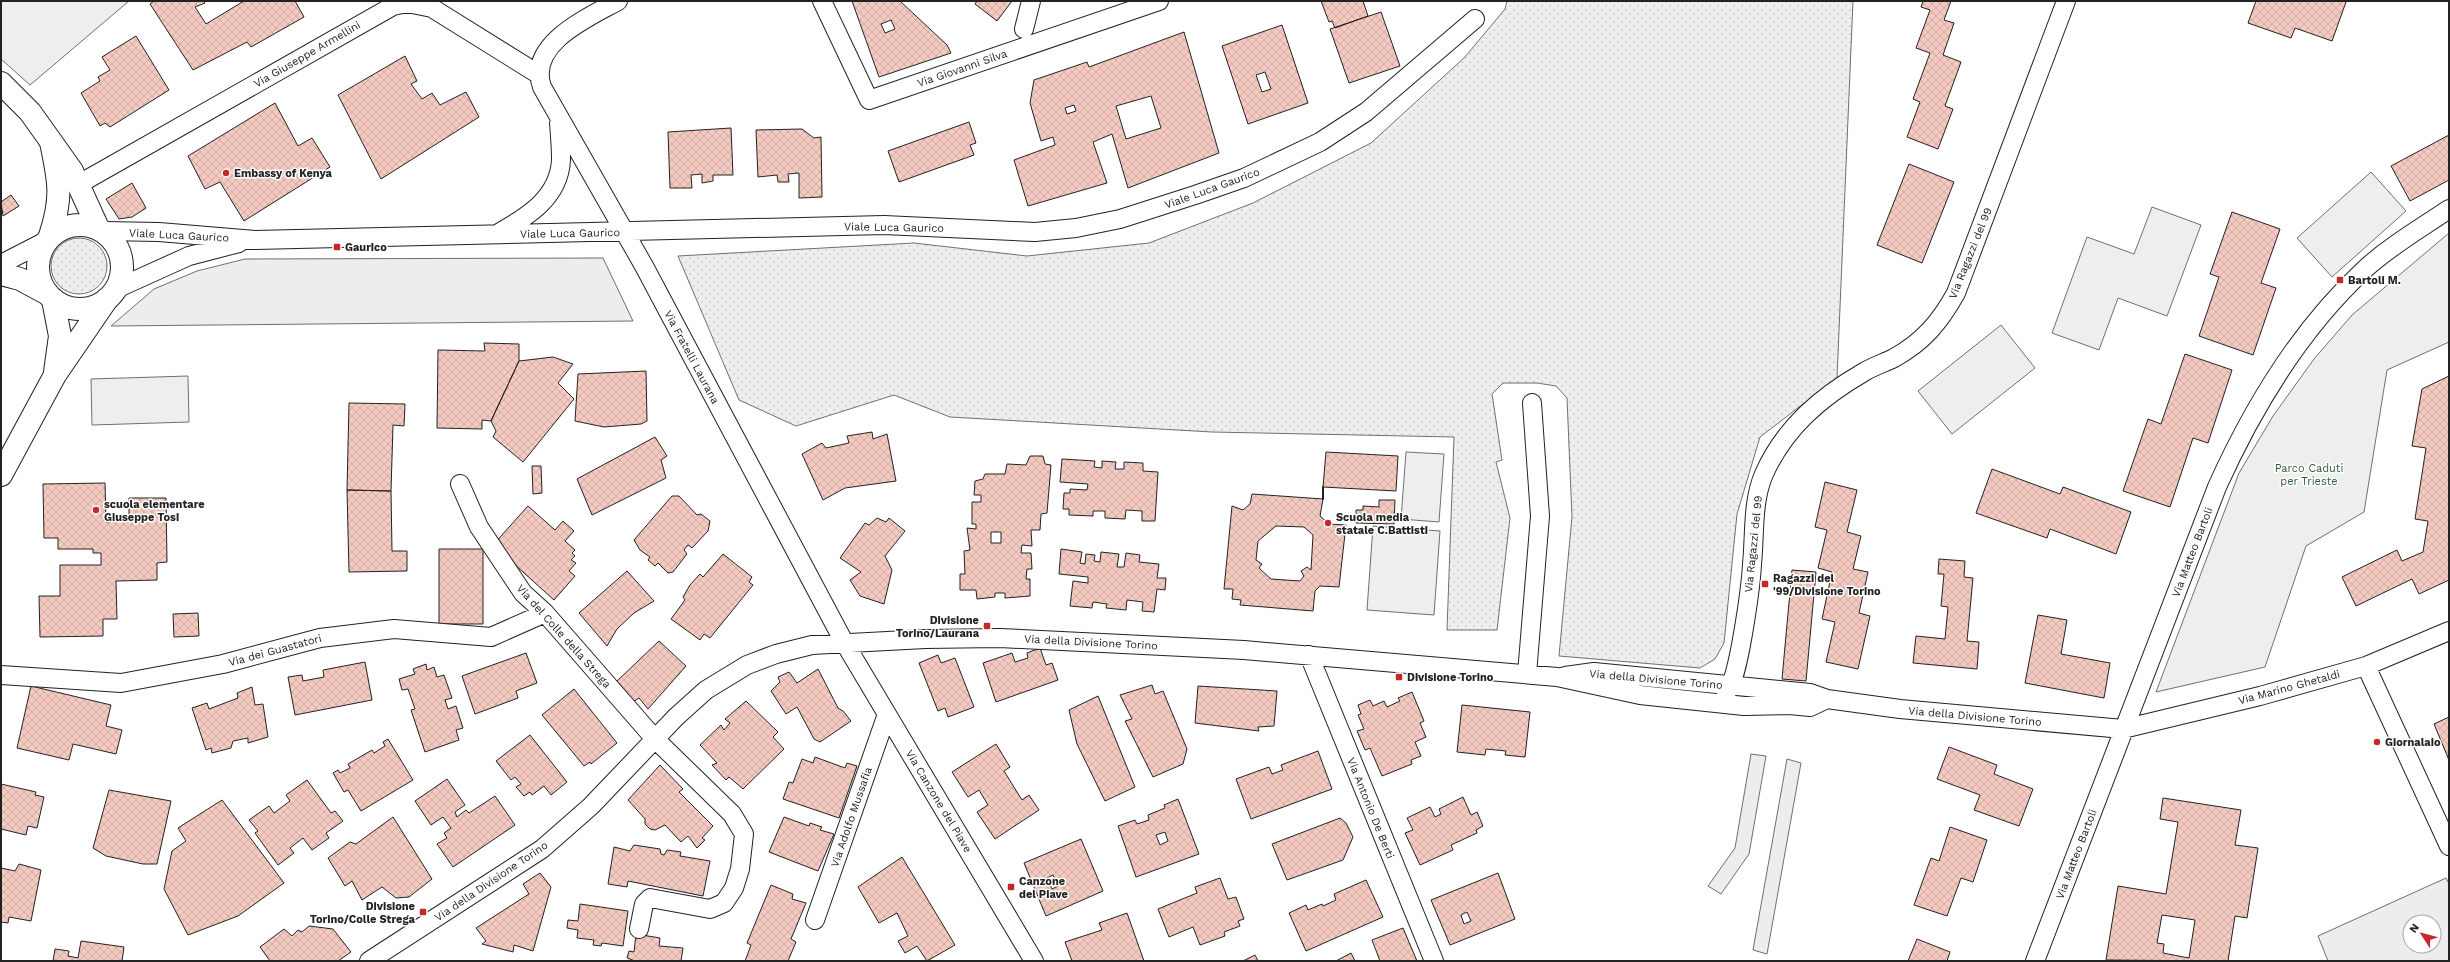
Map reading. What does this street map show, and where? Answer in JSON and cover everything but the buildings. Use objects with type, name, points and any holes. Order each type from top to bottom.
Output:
[{"type":"main road","points":[[1,83],[30,112],[51,142],[79,184],[101,230],[115,244],[122,260],[121,278],[112,294],[55,375],[1,476]]},
{"type":"main road","points":[[51,142],[60,190],[58,213],[48,238],[39,254],[37,267],[40,282],[50,297],[60,336],[55,375]]},
{"type":"main road","points":[[48,238],[63,228],[74,225],[101,230]]},
{"type":"main road","points":[[1,274],[20,279],[67,308],[83,309],[99,305],[112,294]]},
{"type":"street","points":[[538,74],[542,58],[550,46],[581,23],[618,1]]},
{"type":"street","name":"Via Giovanni Silva","points":[[822,1],[869,100],[1159,1]]},
{"type":"street","points":[[1024,29],[1031,1]]},
{"type":"street","name":"Via Ragazzi del 99","points":[[1732,685],[1745,621],[1752,566],[1758,497],[1763,477],[1773,454],[1786,434],[1810,411],[1840,387],[1865,371],[1912,348],[1930,331],[1947,310],[1956,293],[2066,1]]},
{"type":"street","name":"Via Giuseppe Armellini","points":[[79,184],[381,11],[396,5],[412,4],[432,8],[538,74]]},
{"type":"street","name":"Viale Luca Gaurico","points":[[101,230],[159,232],[255,240],[884,225],[1035,232],[1076,228],[1120,219],[1244,178],[1320,142],[1366,112],[1475,19]]},
{"type":"street","name":"Via Fratelli Laurana","points":[[538,74],[542,87],[559,120],[625,232],[844,642]]},
{"type":"street","points":[[496,234],[522,219],[550,194],[558,177],[561,159],[559,120]]},
{"type":"street","name":"Via Matteo Bartoli","points":[[2035,961],[2218,487],[2241,437],[2269,388],[2313,327],[2351,283],[2379,258],[2449,209]]},
{"type":"street","points":[[1,264],[48,238]]},
{"type":"street","name":"Viale Luca Gaurico","points":[[112,294],[189,256],[255,240]]},
{"type":"street","points":[[1527,674],[1540,516],[1532,403]]},
{"type":"street","name":"Via del Colle della Strega","points":[[460,484],[479,527],[523,593],[545,612],[655,739]]},
{"type":"street","name":"Via dei Guastatori","points":[[1,674],[121,683],[223,664],[320,638],[394,629],[491,637],[545,612]]},
{"type":"street","name":"Via Marino Ghetaldi","points":[[2124,729],[2260,696],[2366,666],[2449,631]]},
{"type":"street","name":"Via della Divisione Torino","points":[[369,961],[542,849],[591,806],[655,739],[702,693],[747,665],[794,649],[844,642],[1000,638],[1244,650],[1527,674],[1556,677],[1628,693],[1744,706],[1790,705],[1810,707],[1827,699]]},
{"type":"street","name":"Via Canzone del Piave","points":[[844,642],[1034,961]]},
{"type":"street","name":"Via Antonio De Berti","points":[[1309,655],[1434,961]]},
{"type":"street","points":[[2366,666],[2449,846]]},
{"type":"street","name":"Via della Divisione Torino","points":[[1556,677],[1594,672],[1810,693],[1827,699],[1900,709],[2124,729]]},
{"type":"street","points":[[1628,693],[1646,690],[1725,694],[1730,691],[1732,685]]},
{"type":"street","name":"Via Adolfo Mussafia","points":[[815,920],[887,714]]},
{"type":"street","points":[[639,929],[644,904],[650,898],[710,909],[724,903],[734,888],[740,869],[744,834],[732,814],[655,739]]},
{"type":"green space","points":[[1,1],[129,1],[30,85],[1,59]]},
{"type":"green space","points":[[1507,1],[1853,1],[1837,378],[1760,437],[1737,514],[1724,643],[1715,659],[1700,668],[1559,656],[1572,517],[1567,398],[1556,386],[1537,383],[1503,383],[1492,394],[1502,460],[1496,462],[1510,518],[1497,630],[1447,630],[1454,437],[1212,432],[950,417],[894,395],[796,426],[739,400],[678,256],[914,243],[1027,256],[1149,243],[1253,203],[1371,143],[1465,57],[1505,9]]},
{"type":"green space","points":[[2371,172],[2406,211],[2332,277],[2297,238]]},
{"type":"green space","points":[[2152,207],[2201,225],[2167,316],[2118,298],[2099,350],[2052,333],[2087,237],[2134,254]]},
{"type":"green space","name":"Parco Caduti per Trieste","points":[[2449,233],[2449,342],[2387,370],[2364,512],[2306,546],[2265,667],[2156,692],[2239,473],[2273,416],[2314,359],[2352,315]]},
{"type":"green space","points":[[74,238],[84,238],[99,246],[105,255],[107,266],[105,277],[99,286],[84,294],[74,294],[63,289],[56,282],[51,271],[51,261],[56,250],[63,243]]},
{"type":"green space","points":[[2001,325],[2035,368],[1952,434],[1918,391]]},
{"type":"green space","points":[[188,376],[189,422],[92,425],[91,379]]},
{"type":"green space","points":[[1406,452],[1444,454],[1439,522],[1401,519]]},
{"type":"green space","points":[[1373,526],[1440,531],[1434,615],[1367,610]]},
{"type":"shaded area","points":[[603,258],[633,321],[111,326],[154,289],[197,271],[245,259]]},
{"type":"shaded area","points":[[1751,754],[1766,756],[1749,854],[1721,894],[1708,886],[1735,848]]},
{"type":"shaded area","points":[[1787,759],[1801,763],[1767,954],[1753,950]]},
{"type":"shaded area","points":[[2446,878],[2449,884],[2449,961],[2328,961],[2318,936]]},
{"type":"wall","points":[[1323,487],[1323,499]]},
{"type":"place","name":"Embassy of Kenya","points":[[226,173]]},
{"type":"place","name":"Gaurico","points":[[337,247]]},
{"type":"place","name":"Bartoli M.","points":[[2340,280]]},
{"type":"place","name":"scuola elementare Giuseppe Tosi","points":[[96,510]]},
{"type":"place","name":"Scuola media statale C.Battisti","points":[[1328,523]]},
{"type":"place","name":"Ragazzi del '99/Divisione Torino","points":[[1765,584]]},
{"type":"place","name":"Divisione Torino/Laurana","points":[[987,626]]},
{"type":"place","name":"Divisione Torino","points":[[1399,677]]},
{"type":"place","name":"Giornalaio","points":[[2377,742]]},
{"type":"place","name":"Canzone del Piave","points":[[1011,887]]},
{"type":"place","name":"Divisione Torino/Colle Strega","points":[[423,912]]}]
